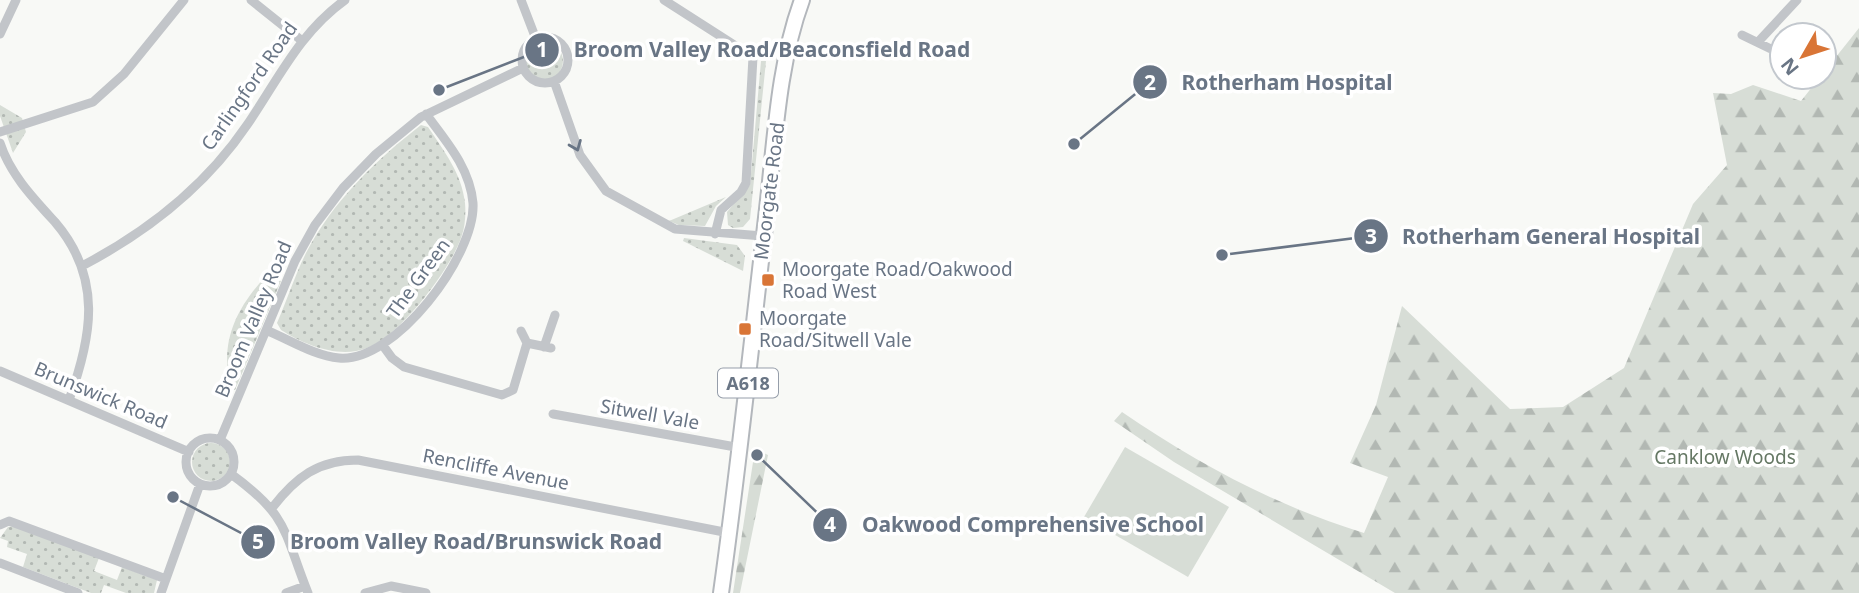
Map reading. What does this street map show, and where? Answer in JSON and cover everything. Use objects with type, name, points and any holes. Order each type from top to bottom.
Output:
[{"type":"main road","name":"Moorgate Road","points":[[721,593],[789,43],[802,0]]},
{"type":"street","points":[[0,34],[16,0]]},
{"type":"street","points":[[0,132],[93,102],[124,74],[184,0]]},
{"type":"street","points":[[251,0],[301,40]]},
{"type":"street","name":"Carlingford Road","points":[[82,267],[143,230],[201,180],[246,126],[301,40],[345,0]]},
{"type":"street","points":[[521,0],[537,38]]},
{"type":"street","points":[[664,0],[753,57],[746,183],[741,192],[721,210],[715,233]]},
{"type":"street","points":[[1758,42],[1797,0]]},
{"type":"street","points":[[1742,35],[1768,47]]},
{"type":"street","points":[[537,38],[555,39],[568,55],[566,69],[554,81],[538,83],[523,68],[523,52],[537,38]]},
{"type":"street","name":"Broom Valley Road","points":[[220,440],[268,331],[295,261],[328,207],[376,153],[426,114],[523,68]]},
{"type":"street","points":[[554,81],[580,155],[606,191],[675,229],[764,236]]},
{"type":"street","name":"The Green","points":[[268,331],[337,358],[359,356],[384,346],[408,325],[443,279],[459,256],[472,217],[469,183],[459,159],[426,114]]},
{"type":"street","points":[[0,143],[15,175],[59,227],[82,267],[88,291],[89,332],[84,360],[69,400]]},
{"type":"street","points":[[527,343],[548,348],[555,315]]},
{"type":"street","points":[[384,346],[392,358],[404,367],[502,395],[513,390],[527,343],[522,331]]},
{"type":"street","name":"Brunswick Road","points":[[0,371],[189,452]]},
{"type":"street","name":"Sitwell Vale","points":[[553,414],[741,448]]},
{"type":"street","points":[[220,440],[232,452],[234,459],[231,474],[221,484],[201,484],[189,474],[189,452],[199,441],[220,440]]},
{"type":"street","name":"Rencliffe Avenue","points":[[272,508],[295,481],[307,472],[330,462],[358,460],[729,533]]},
{"type":"street","points":[[231,474],[272,508],[288,533],[307,589],[286,593]]},
{"type":"street","points":[[161,593],[201,484]]},
{"type":"street","points":[[0,525],[9,521],[166,579]]},
{"type":"street","points":[[0,563],[78,593]]},
{"type":"street","points":[[365,593],[391,586],[426,593]]},
{"type":"green space","name":"Canklow Woods","points":[[1859,28],[1859,593],[1395,593],[1174,462],[1114,421],[1122,412],[1179,449],[1238,482],[1300,510],[1364,533],[1388,477],[1350,463],[1376,405],[1402,306],[1510,409],[1563,407],[1624,368],[1693,204],[1727,165],[1713,93],[1731,94],[1753,85],[1801,101],[1809,91],[1838,91],[1838,54]]},
{"type":"green space","points":[[544,42],[557,48],[563,61],[557,74],[544,80],[531,74],[525,61],[531,48]]},
{"type":"green space","points":[[761,61],[766,61],[750,219],[743,227],[733,228],[728,225],[727,212],[750,185]]},
{"type":"green space","points":[[0,105],[22,118],[26,132],[13,153],[0,116]]},
{"type":"green space","points":[[421,125],[428,127],[451,163],[460,182],[465,203],[462,235],[436,282],[394,330],[367,348],[345,352],[323,349],[281,330],[277,323],[298,270],[329,216],[372,167]]},
{"type":"green space","points":[[726,197],[716,206],[705,226],[679,225],[669,221]]},
{"type":"green space","points":[[684,238],[737,245],[745,256],[743,271],[683,241]]},
{"type":"green space","points":[[266,276],[281,281],[235,390],[231,387],[228,371],[229,341],[246,301]]},
{"type":"green space","points":[[211,443],[224,449],[230,462],[224,475],[211,481],[198,475],[192,462],[198,449]]},
{"type":"green space","points":[[1125,447],[1229,507],[1188,577],[1084,517]]},
{"type":"green space","points":[[755,449],[768,455],[740,593],[733,593]]},
{"type":"green space","points":[[14,526],[99,558],[94,571],[117,580],[122,567],[157,580],[154,593],[126,593],[104,585],[101,593],[91,593],[23,567],[27,554],[7,547],[8,541],[0,538],[8,527]]},
{"type":"place","name":"Broom Valley Road/Beaconsfield Road","points":[[439,90]]},
{"type":"place","name":"Rotherham Hospital","points":[[1074,144]]},
{"type":"place","name":"Rotherham General Hospital","points":[[1222,255]]},
{"type":"place","name":"Moorgate Road/Oakwood Road West","points":[[768,280]]},
{"type":"place","name":"Moorgate Road/Sitwell Vale","points":[[745,329]]},
{"type":"place","name":"Oakwood Comprehensive School","points":[[757,455]]},
{"type":"place","name":"Broom Valley Road/Brunswick Road","points":[[173,497]]}]
